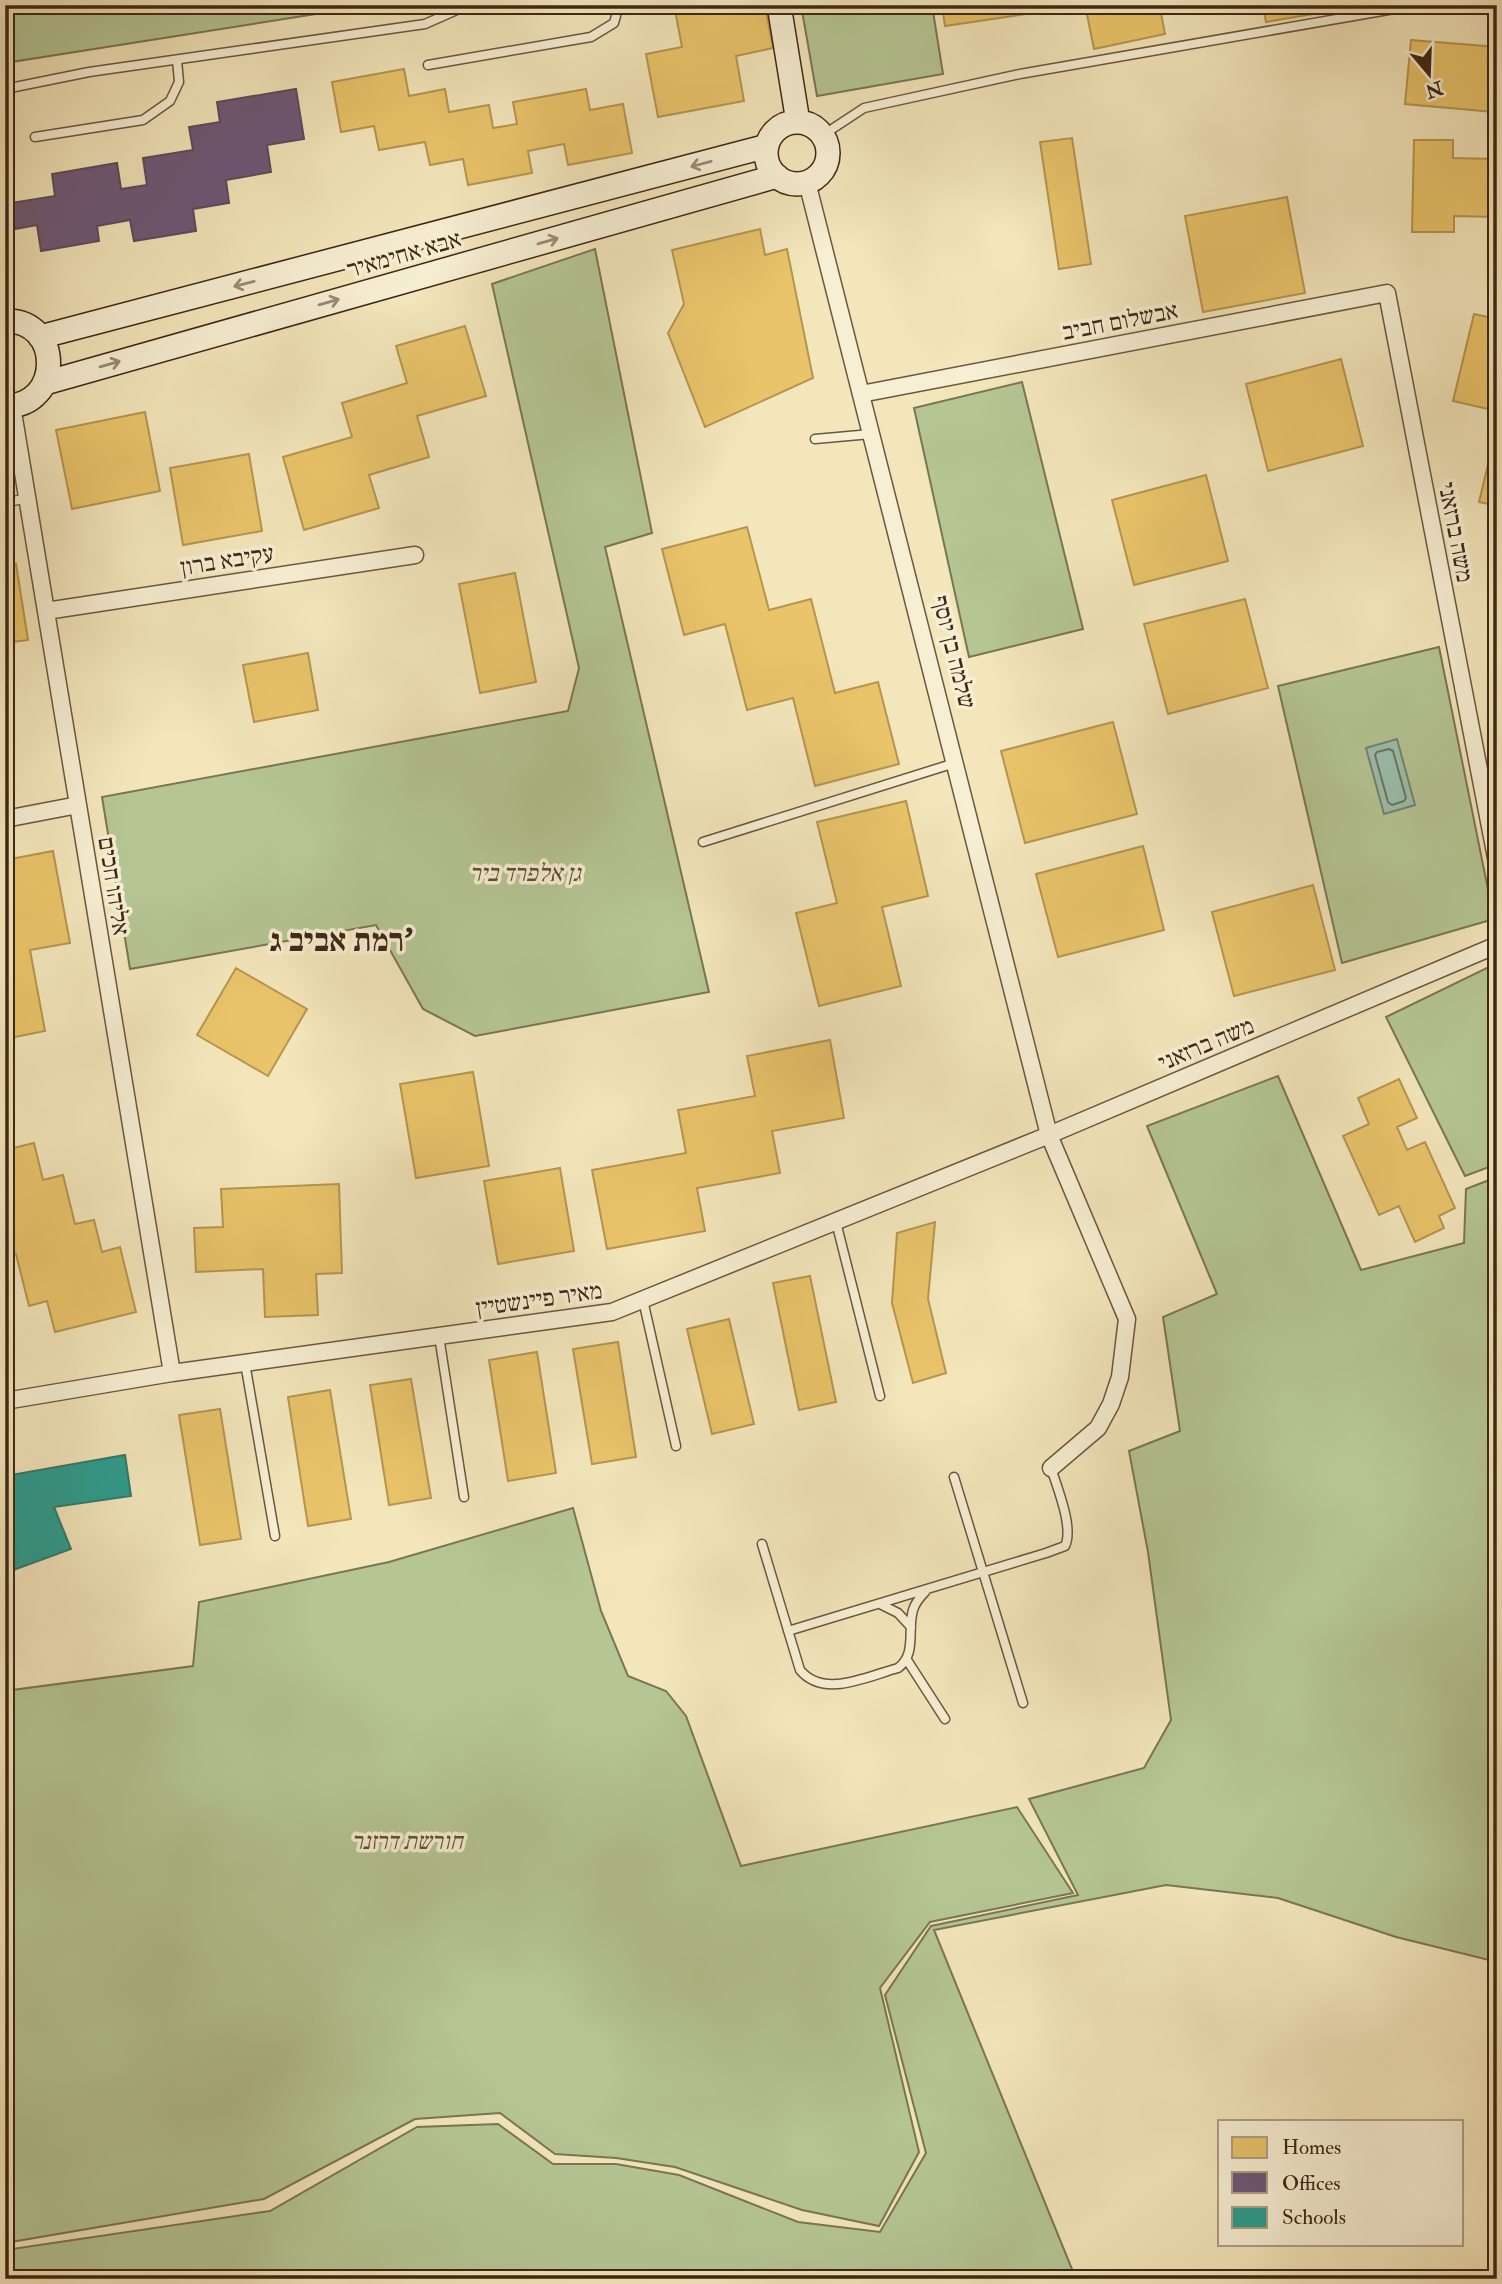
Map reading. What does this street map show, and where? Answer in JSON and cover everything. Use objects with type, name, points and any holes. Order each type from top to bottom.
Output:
[{"type":"street","points":[[779,5],[798,122]]},
{"type":"street","points":[[788,123],[808,123],[823,135],[827,144],[827,163],[822,171],[807,182],[786,181],[777,176],[768,163],[767,146],[771,137],[788,123]]},
{"type":"street","name":"אבא אחימאיר","points":[[40,337],[767,146]]},
{"type":"street","name":"אבא אחימאיר","points":[[45,383],[777,176]]},
{"type":"street","name":"שלמה בן יוסף","points":[[807,182],[1049,1135],[1127,1319],[1120,1377],[1111,1404],[1098,1428],[1051,1468]]},
{"type":"street","name":"אבשלום חביב","points":[[861,394],[1387,293]]},
{"type":"street","name":"משה ברזאני","points":[[1387,293],[1497,863]]},
{"type":"street","points":[[5,321],[22,324],[40,337],[49,359],[45,383],[37,394],[25,402],[9,406]]},
{"type":"street","name":"אליהו חכים","points":[[9,406],[27,498],[172,1373]]},
{"type":"street","name":"עקיבא ברון","points":[[46,611],[415,555]]},
{"type":"street","points":[[5,819],[78,804]]},
{"type":"street","name":"משה ברזאני","points":[[1049,1135],[1497,946]]},
{"type":"street","name":"מאיר פיינשטיין","points":[[5,1401],[172,1373],[612,1312],[1049,1135]]},
{"type":"lane","points":[[5,89],[89,72],[425,24],[468,5]]},
{"type":"lane","points":[[428,65],[591,37],[614,23],[619,5]]},
{"type":"lane","points":[[823,135],[864,108],[1020,74],[1417,5]]},
{"type":"lane","points":[[35,137],[143,120],[170,101],[179,82],[177,60]]},
{"type":"lane","points":[[816,439],[871,434]]},
{"type":"lane","points":[[5,503],[27,498]]},
{"type":"lane","points":[[703,842],[955,763]]},
{"type":"lane","points":[[836,1222],[880,1396]]},
{"type":"lane","points":[[643,1300],[676,1446]]},
{"type":"lane","points":[[439,1336],[464,1497]]},
{"type":"lane","points":[[245,1363],[275,1536]]},
{"type":"lane","points":[[788,1631],[1065,1546],[1068,1535],[1062,1502],[1051,1468]]},
{"type":"lane","points":[[954,1477],[1023,1703]]},
{"type":"lane","points":[[762,1544],[800,1670],[805,1677],[822,1685],[841,1684],[898,1668],[906,1660],[911,1640],[913,1609],[926,1590]]},
{"type":"lane","points":[[880,1604],[898,1614],[911,1627]]},
{"type":"lane","points":[[906,1660],[945,1719]]},
{"type":"green space","points":[[5,5],[373,5],[5,63]]},
{"type":"green space","points":[[801,5],[932,5],[943,74],[817,96]]},
{"type":"green space","name":"גן אלפרד ביר","points":[[595,249],[652,533],[605,547],[709,992],[475,1036],[423,1009],[376,925],[130,969],[102,797],[568,711],[579,668],[492,284]]},
{"type":"green space","points":[[1022,382],[1083,629],[969,657],[914,408]]},
{"type":"green space","points":[[1439,647],[1494,919],[1342,963],[1278,686]]},
{"type":"green space","points":[[1497,963],[1497,1164],[1465,1176],[1386,1017]]},
{"type":"green space","points":[[1278,1076],[1361,1270],[1464,1243],[1466,1189],[1497,1177],[1497,1962],[1396,1937],[1278,1898],[1166,1885],[934,1930],[1076,2279],[5,2279],[5,2250],[270,2211],[417,2127],[498,2124],[553,2164],[616,2164],[679,2175],[798,2222],[880,2232],[926,2153],[885,1995],[931,1926],[1078,1895],[1029,1799],[1144,1768],[1171,1720],[1148,1552],[1129,1451],[1180,1431],[1163,1317],[1217,1294],[1147,1126]]},
{"type":"green space","name":"חורשת דרזנר","points":[[573,1508],[601,1611],[628,1676],[666,1691],[686,1716],[741,1866],[1017,1807],[1073,1893],[930,1922],[880,1988],[919,2152],[879,2226],[802,2210],[675,2167],[616,2158],[555,2154],[500,2113],[415,2119],[264,2199],[5,2243],[5,1691],[193,1666],[199,1602],[389,1562]]},
{"type":"water","points":[[1397,739],[1415,805],[1384,814],[1366,748]]},
{"type":"building: Homes","points":[[674,5],[765,5],[773,48],[736,56],[744,101],[658,117],[646,54],[682,47]]},
{"type":"building: Homes","points":[[942,5],[1053,5],[1054,10],[945,26]]},
{"type":"building: Homes","points":[[1085,5],[1184,5],[1185,8],[1161,13],[1165,34],[1094,49]]},
{"type":"building: Homes","points":[[1263,5],[1318,5],[1320,13],[1266,22]]},
{"type":"building: Homes","points":[[1411,40],[1497,47],[1493,112],[1405,104]]},
{"type":"building: Homes","points":[[404,69],[409,96],[445,89],[449,112],[489,105],[493,128],[517,124],[513,102],[586,89],[590,110],[623,104],[632,153],[568,165],[564,144],[528,151],[532,173],[468,185],[463,159],[430,165],[425,142],[379,150],[374,126],[341,132],[332,82]]},
{"type":"building: Homes","points":[[1072,138],[1091,264],[1059,269],[1040,142]]},
{"type":"building: Homes","points":[[1414,140],[1453,140],[1453,158],[1497,159],[1497,217],[1454,216],[1454,232],[1412,232]]},
{"type":"building: Homes","points":[[1287,197],[1305,293],[1203,312],[1185,216]]},
{"type":"building: Homes","points":[[760,229],[765,255],[787,249],[813,378],[705,427],[668,333],[684,304],[672,250]]},
{"type":"building: Homes","points":[[1474,314],[1497,319],[1497,411],[1453,401]]},
{"type":"building: Homes","points":[[465,326],[486,396],[417,416],[429,457],[369,475],[379,508],[304,530],[283,457],[352,437],[342,403],[407,383],[396,346]]},
{"type":"building: Homes","points":[[1341,359],[1363,446],[1268,471],[1246,384]]},
{"type":"building: Homes","points":[[145,412],[160,491],[72,509],[56,430]]},
{"type":"building: Homes","points":[[1497,427],[1497,506],[1479,502]]},
{"type":"building: Homes","points":[[249,454],[262,531],[183,545],[170,468]]},
{"type":"building: Homes","points":[[1206,475],[1228,561],[1134,585],[1112,500]]},
{"type":"building: Homes","points":[[747,527],[769,610],[811,599],[835,693],[878,682],[899,764],[815,786],[793,698],[747,710],[725,624],[684,635],[662,549]]},
{"type":"building: Homes","points":[[16,564],[28,640],[5,643],[5,566]]},
{"type":"building: Homes","points":[[515,573],[536,682],[480,693],[459,584]]},
{"type":"building: Homes","points":[[1245,599],[1268,688],[1168,714],[1144,624]]},
{"type":"building: Homes","points":[[308,653],[318,710],[254,722],[243,665]]},
{"type":"building: Homes","points":[[1113,722],[1137,814],[1025,843],[1001,751]]},
{"type":"building: Homes","points":[[906,801],[928,896],[882,907],[901,986],[819,1006],[796,913],[837,903],[817,822]]},
{"type":"building: Homes","points":[[1143,846],[1164,930],[1058,957],[1036,874]]},
{"type":"building: Homes","points":[[53,851],[70,943],[30,950],[45,1031],[5,1039],[5,860]]},
{"type":"building: Homes","points":[[1313,885],[1335,970],[1234,996],[1212,912]]},
{"type":"building: Homes","points":[[236,968],[307,1009],[268,1076],[197,1035]]},
{"type":"building: Homes","points":[[830,1040],[844,1118],[772,1131],[780,1173],[697,1188],[705,1231],[607,1249],[592,1170],[686,1153],[678,1110],[755,1096],[747,1056]]},
{"type":"building: Homes","points":[[473,1072],[489,1166],[416,1178],[400,1084]]},
{"type":"building: Homes","points":[[1399,1079],[1417,1118],[1397,1127],[1407,1150],[1425,1142],[1455,1208],[1439,1216],[1444,1228],[1415,1242],[1399,1206],[1379,1215],[1343,1136],[1369,1124],[1358,1098]]},
{"type":"building: Homes","points":[[34,1143],[43,1180],[63,1175],[75,1224],[94,1220],[102,1252],[120,1247],[136,1312],[55,1332],[47,1301],[29,1306],[16,1254],[5,1256],[5,1150]]},
{"type":"building: Homes","points":[[560,1168],[574,1251],[498,1264],[484,1181]]},
{"type":"building: Homes","points":[[339,1184],[342,1273],[316,1274],[318,1315],[265,1317],[263,1269],[196,1272],[194,1228],[223,1227],[221,1189]]},
{"type":"building: Homes","points":[[935,1222],[928,1299],[946,1373],[913,1383],[892,1303],[897,1233]]},
{"type":"building: Homes","points":[[810,1276],[836,1402],[799,1410],[773,1283]]},
{"type":"building: Homes","points":[[729,1319],[754,1424],[712,1434],[687,1329]]},
{"type":"building: Homes","points":[[618,1342],[636,1457],[592,1464],[573,1349]]},
{"type":"building: Homes","points":[[537,1352],[556,1473],[508,1481],[489,1360]]},
{"type":"building: Homes","points":[[411,1379],[431,1498],[389,1505],[370,1385]]},
{"type":"building: Homes","points":[[330,1390],[351,1519],[308,1526],[288,1397]]},
{"type":"building: Homes","points":[[220,1409],[241,1539],[200,1545],[179,1415]]},
{"type":"building: Offices","points":[[296,89],[304,139],[267,145],[271,172],[226,180],[229,203],[193,209],[196,231],[134,241],[130,220],[97,226],[99,241],[41,251],[37,225],[15,229],[11,203],[55,196],[52,174],[117,163],[121,189],[147,185],[143,158],[193,150],[189,127],[220,122],[217,102]]},
{"type":"building: Schools","points":[[125,1455],[131,1496],[54,1507],[71,1549],[5,1573],[5,1476]]},
{"type":"district","name":"רמת אביב ג'","points":[[341,940]]}]
